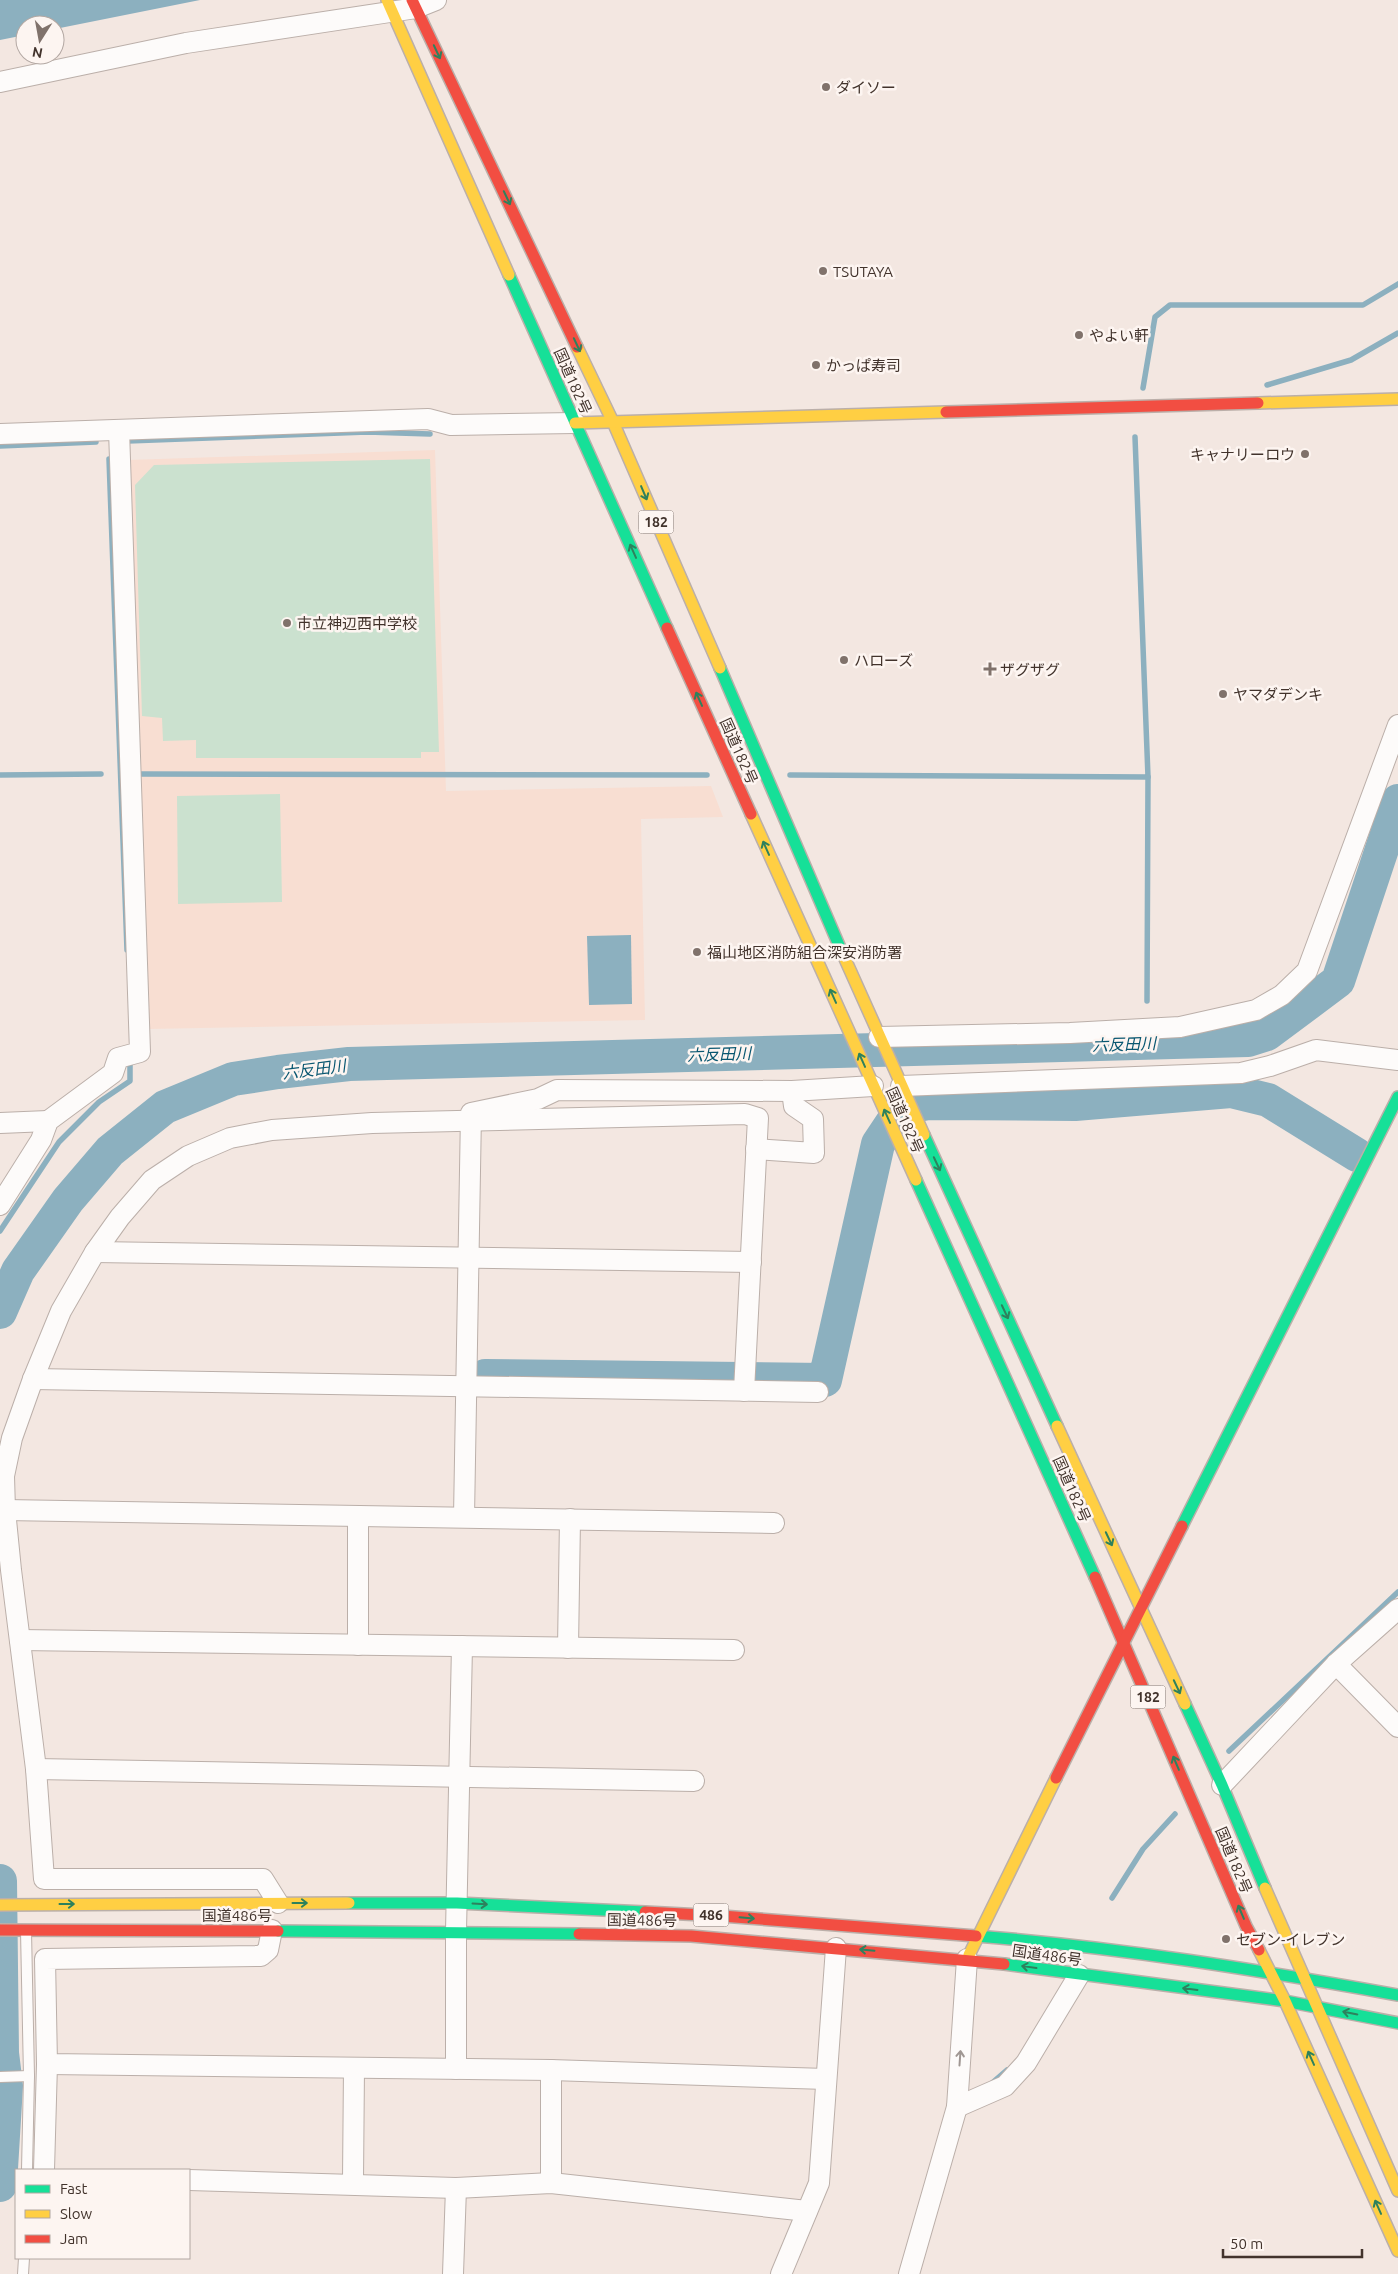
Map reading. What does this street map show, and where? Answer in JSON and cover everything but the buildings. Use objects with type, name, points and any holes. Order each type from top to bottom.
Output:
[{"type":"main road","name":"国道182号","points":[[414,4],[613,422],[880,1040],[1222,1785],[1303,1978],[1398,2191]]},
{"type":"main road","name":"国道182号","points":[[389,5],[575,423],[1124,1641],[1246,1926],[1286,2001],[1398,2251]]},
{"type":"main road","points":[[575,423],[1398,399]]},
{"type":"main road","points":[[967,1958],[1140,1608],[1398,1097]]},
{"type":"main road","name":"国道486号","points":[[0,1904],[457,1903],[722,1916],[979,1936],[1086,1947],[1271,1972],[1398,1995]]},
{"type":"main road","name":"国道486号","points":[[0,1930],[456,1930],[691,1936],[967,1958],[1079,1975],[1286,2001],[1398,2023]]},
{"type":"street","points":[[0,82],[186,42],[389,5],[414,4],[436,0]]},
{"type":"street","points":[[0,434],[428,419],[451,425],[575,423]]},
{"type":"street","points":[[0,1205],[41,1140],[48,1121],[112,1073],[118,1058],[140,1052],[119,430]]},
{"type":"street","points":[[880,1040],[1180,1027],[1256,1010],[1282,995],[1307,971],[1398,725]]},
{"type":"street","points":[[901,1085],[1241,1073],[1270,1066],[1316,1050],[1398,1060]]},
{"type":"street","points":[[464,1518],[470,1113],[538,1100],[557,1090],[792,1091],[873,1086]]},
{"type":"street","points":[[756,1149],[814,1153],[812,1119],[794,1106],[792,1091]]},
{"type":"street","points":[[278,1904],[262,1879],[44,1879],[36,1769],[5,1510],[4,1476],[12,1438],[33,1379],[61,1311],[95,1252],[120,1217],[152,1180],[188,1156],[230,1138],[272,1130],[363,1123],[470,1120],[745,1114],[758,1118],[745,1383]]},
{"type":"street","points":[[0,1123],[48,1121]]},
{"type":"street","points":[[95,1252],[751,1262]]},
{"type":"street","points":[[33,1379],[466,1386],[745,1383],[818,1392]]},
{"type":"street","points":[[5,1510],[774,1522]]},
{"type":"street","points":[[358,1516],[358,1644]]},
{"type":"street","points":[[568,1648],[570,1519]]},
{"type":"street","points":[[1222,1785],[1336,1664],[1398,1609]]},
{"type":"street","points":[[20,1640],[734,1650]]},
{"type":"street","points":[[456,2069],[456,1930],[462,1646]]},
{"type":"street","points":[[1336,1664],[1398,1727]]},
{"type":"street","points":[[36,1769],[694,1781]]},
{"type":"street","points":[[44,2169],[47,2064],[45,1959],[261,1956],[268,1950],[272,1930]]},
{"type":"street","points":[[781,2274],[819,2183],[836,1948]]},
{"type":"street","points":[[908,2274],[957,2107],[967,1958]]},
{"type":"street","points":[[957,2107],[1005,2086],[1026,2063],[1079,1975]]},
{"type":"street","points":[[47,2064],[551,2070],[826,2079]]},
{"type":"street","points":[[353,2179],[354,2068]]},
{"type":"street","points":[[551,2070],[551,2183]]},
{"type":"street","points":[[190,2180],[456,2188],[551,2183],[807,2211]]},
{"type":"street","points":[[453,2274],[456,2188]]},
{"type":"lane","points":[[23,1930],[27,2169]]},
{"type":"lane","points":[[0,2077],[26,2076]]},
{"type":"lane","points":[[23,2274],[24,2259]]},
{"type":"shaded area","name":"市立神辺西中学校","points":[[435,450],[446,791],[711,786],[723,817],[641,819],[645,1020],[147,1029],[128,460]]},
{"type":"green space","points":[[430,459],[439,752],[421,752],[421,758],[196,758],[196,740],[163,741],[162,718],[142,716],[135,485],[154,465]]},
{"type":"green space","points":[[280,794],[282,902],[178,904],[177,796]]},
{"type":"water","points":[[0,0],[200,0],[65,27],[65,15],[15,15],[15,37],[0,40]]},
{"type":"water","points":[[631,935],[632,1004],[589,1005],[587,936]]},
{"type":"waterway","points":[[1143,388],[1155,317],[1170,305],[1363,305],[1398,284]]},
{"type":"waterway","points":[[1267,385],[1351,360],[1398,333]]},
{"type":"waterway","points":[[128,441],[367,432],[430,434]]},
{"type":"waterway","points":[[790,775],[1148,777],[1135,437]]},
{"type":"waterway","points":[[0,446],[96,442]]},
{"type":"waterway","points":[[109,459],[127,950]]},
{"type":"waterway","points":[[0,775],[101,774]]},
{"type":"waterway","points":[[138,774],[707,775]]},
{"type":"waterway","points":[[1147,1001],[1148,777]]},
{"type":"waterway","name":"六反田川","points":[[0,1312],[18,1271],[68,1200],[110,1151],[165,1107],[233,1079],[349,1064],[1248,1040],[1267,1034],[1338,981],[1398,801]]},
{"type":"waterway","points":[[0,1231],[59,1142],[99,1102],[130,1081],[130,1059]]},
{"type":"waterway","points":[[1147,1088],[1147,1098]]},
{"type":"waterway","name":"六反田川","points":[[485,1376],[825,1380],[878,1144],[902,1108],[928,1103],[1075,1104],[1231,1091],[1268,1100],[1357,1155]]},
{"type":"waterway","points":[[1229,1751],[1398,1592]]},
{"type":"waterway","points":[[1112,1898],[1143,1849],[1175,1814]]},
{"type":"waterway","name":"六反田川","points":[[0,1881],[2,2053],[6,2086],[0,2185]]},
{"type":"waterway","points":[[992,2083],[1007,2070]]},
{"type":"traffic: fast","points":[[509,275],[667,628]]},
{"type":"traffic: fast","points":[[720,668],[841,950]]},
{"type":"traffic: fast","points":[[1182,1526],[1398,1097]]},
{"type":"traffic: fast","points":[[924,1135],[1057,1426]]},
{"type":"traffic: fast","points":[[916,1180],[1095,1577]]},
{"type":"traffic: fast","points":[[1185,1704],[1222,1785],[1265,1888]]},
{"type":"traffic: fast","points":[[349,1903],[457,1903],[645,1912]]},
{"type":"traffic: fast","points":[[278,1931],[579,1934]]},
{"type":"traffic: fast","points":[[976,1936],[1082,1946],[1188,1960],[1398,1995]]},
{"type":"traffic: fast","points":[[1004,1964],[1285,2001],[1398,2023]]},
{"type":"traffic: slow","points":[[387,0],[509,275]]},
{"type":"traffic: slow","points":[[577,347],[613,422],[720,668]]},
{"type":"traffic: slow","points":[[1258,403],[1398,399]]},
{"type":"traffic: slow","points":[[575,423],[946,412]]},
{"type":"traffic: slow","points":[[751,814],[916,1180]]},
{"type":"traffic: slow","points":[[841,950],[924,1135]]},
{"type":"traffic: slow","points":[[1057,1426],[1185,1704]]},
{"type":"traffic: slow","points":[[969,1955],[1056,1778]]},
{"type":"traffic: slow","points":[[1265,1888],[1398,2191]]},
{"type":"traffic: slow","points":[[0,1905],[349,1903]]},
{"type":"traffic: slow","points":[[1259,1950],[1285,2001],[1398,2251]]},
{"type":"traffic: jam","points":[[412,0],[577,347]]},
{"type":"traffic: jam","points":[[946,412],[1258,403]]},
{"type":"traffic: jam","points":[[667,628],[751,814]]},
{"type":"traffic: jam","points":[[1056,1778],[1182,1526]]},
{"type":"traffic: jam","points":[[1095,1577],[1246,1926],[1259,1950]]},
{"type":"traffic: jam","points":[[645,1912],[722,1916],[976,1936]]},
{"type":"traffic: jam","points":[[0,1930],[278,1931]]},
{"type":"traffic: jam","points":[[579,1934],[691,1936],[1004,1964]]},
{"type":"place","name":"ダイソー","points":[[826,87]]},
{"type":"place","name":"TSUTAYA","points":[[823,271]]},
{"type":"place","name":"やよい軒","points":[[1079,335]]},
{"type":"place","name":"かっぱ寿司","points":[[816,365]]},
{"type":"place","name":"キャナリーロウ","points":[[1305,454]]},
{"type":"place","name":"市立神辺西中学校","points":[[287,623]]},
{"type":"place","name":"ハローズ","points":[[844,660]]},
{"type":"place","name":"ザグザグ","points":[[990,669]]},
{"type":"place","name":"ヤマダデンキ","points":[[1223,694]]},
{"type":"place","name":"福山地区消防組合深安消防署","points":[[697,952]]},
{"type":"place","name":"セブン-イレブン","points":[[1226,1939]]}]
